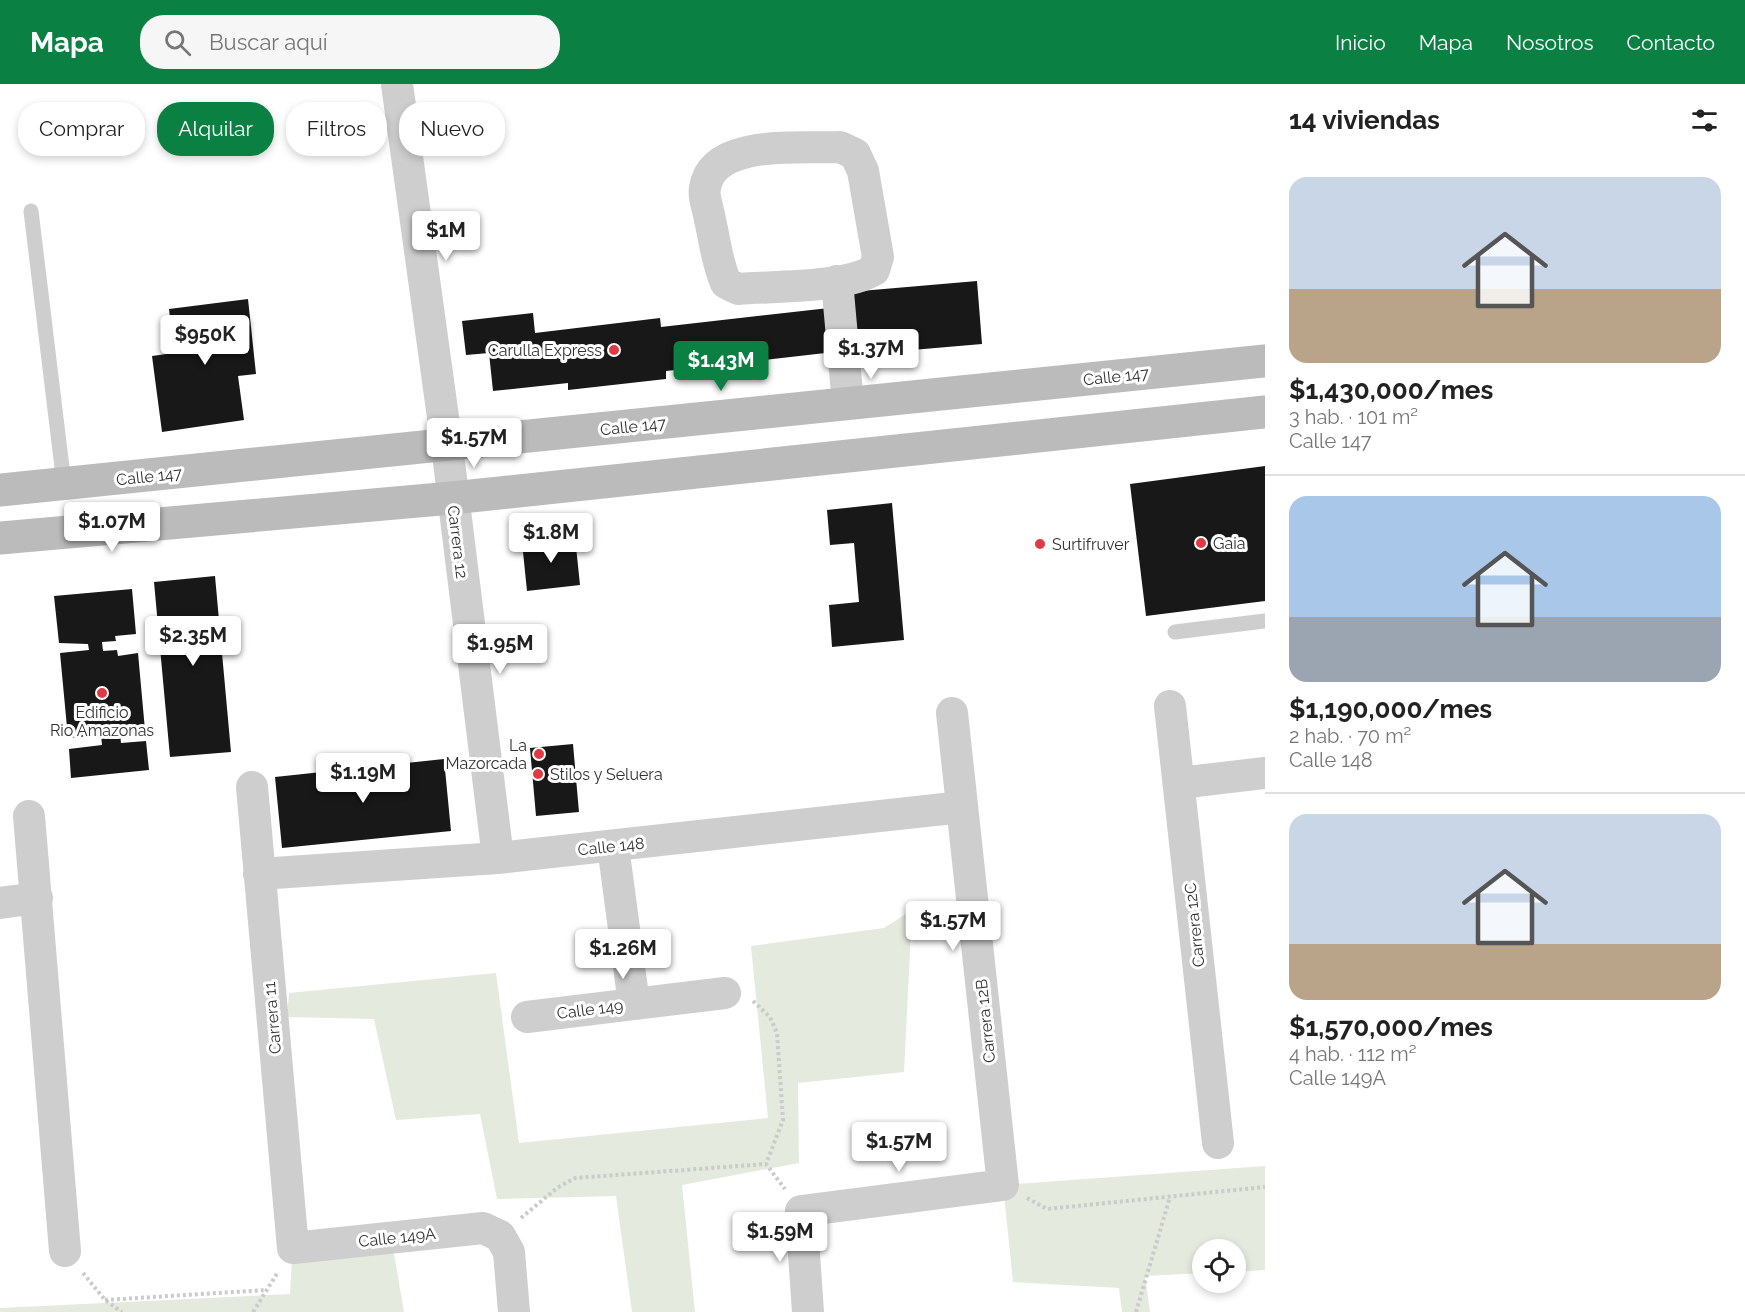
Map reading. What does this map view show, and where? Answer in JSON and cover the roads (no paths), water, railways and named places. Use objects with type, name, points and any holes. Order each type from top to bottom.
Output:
[{"type":"main road","name":"Calle 147","points":[[0,490],[1265,361]]},
{"type":"main road","points":[[0,538],[452,498],[1265,412]]},
{"type":"street","name":"Carrera 12","points":[[397,84],[447,446],[498,858]]},
{"type":"street","points":[[840,147],[855,154],[863,171],[878,257],[874,270],[862,278],[837,281],[738,289],[726,283],[720,270],[704,189],[711,171],[724,159],[741,151],[840,147]]},
{"type":"street","points":[[837,281],[848,404]]},
{"type":"street","name":"Carrera 12C","points":[[1170,706],[1218,1143]]},
{"type":"street","name":"Carrera 12B","points":[[808,1312],[801,1210],[1003,1185],[952,713]]},
{"type":"street","points":[[1179,783],[1265,774]]},
{"type":"street","name":"Carrera 11","points":[[252,787],[293,1248]]},
{"type":"street","name":"Calle 148","points":[[259,874],[498,858],[962,807]]},
{"type":"street","points":[[29,816],[64,1251]]},
{"type":"street","points":[[613,846],[634,1004]]},
{"type":"street","points":[[0,903],[36,898]]},
{"type":"street","name":"Calle 149","points":[[527,1017],[725,993]]},
{"type":"street","name":"Calle 149A","points":[[293,1248],[483,1228],[500,1236],[510,1252],[514,1312]]},
{"type":"lane","points":[[31,211],[64,484]]},
{"type":"lane","points":[[1175,632],[1265,621]]},
{"type":"place","name":"Carulla Express","points":[[614,350]]},
{"type":"place","name":"Gaia","points":[[1201,543]]},
{"type":"place","name":"Surtifruver","points":[[1040,544]]},
{"type":"place","name":"Edificio Rio Amazonas","points":[[102,693]]},
{"type":"place","name":"La Mazorcada","points":[[539,754]]},
{"type":"place","name":"Stilos y Seluera","points":[[538,774]]}]
